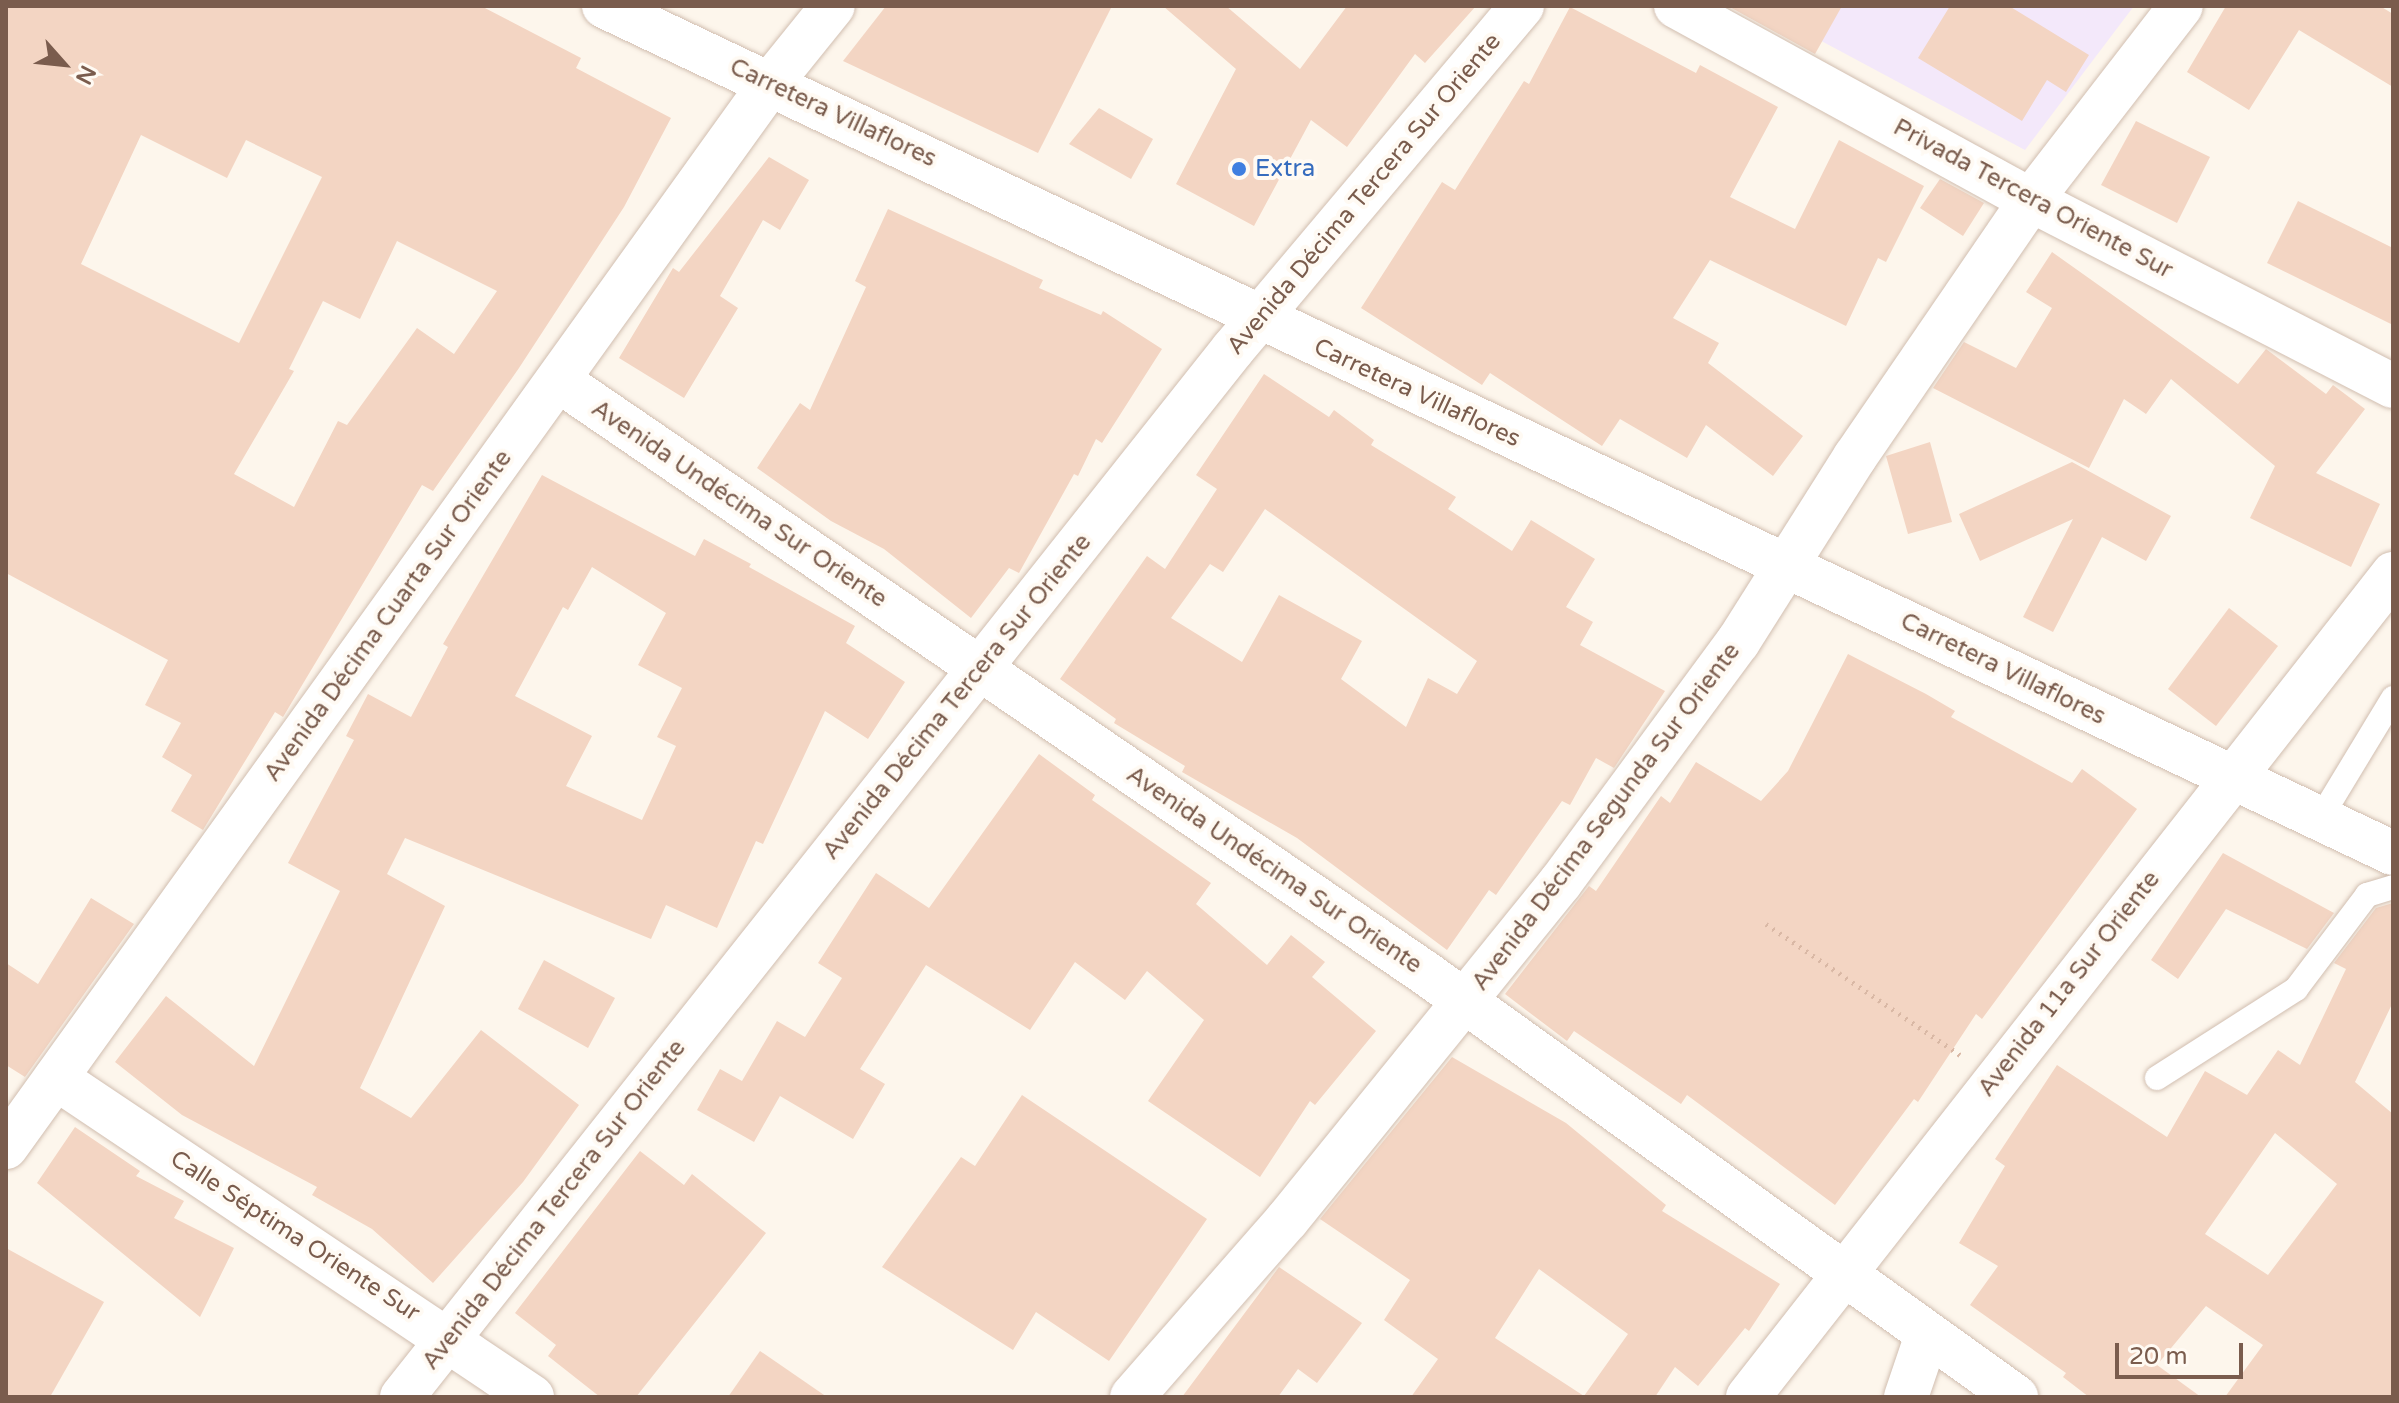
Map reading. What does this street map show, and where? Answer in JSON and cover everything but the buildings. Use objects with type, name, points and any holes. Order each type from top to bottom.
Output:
[{"type":"street","name":"Carretera Villaflores","points":[[604,6],[1260,320],[1785,565],[2318,822],[2393,853]]},
{"type":"street","name":"Avenida Décima Cuarta Sur Oriente","points":[[6,1147],[770,84],[833,6]]},
{"type":"street","name":"Avenida Décima Tercera Sur Oriente","points":[[402,1397],[451,1339],[979,668],[1260,320],[1522,6]]},
{"type":"street","name":"Privada Tercera Oriente Sur","points":[[1676,6],[2031,200],[2393,386]]},
{"type":"street","name":"Avenida Décima Segunda Sur Oriente","points":[[1132,1397],[1287,1220],[1465,1002],[1738,642],[1785,565],[2031,200],[2181,6]]},
{"type":"street","name":"Avenida Undécima Sur Oriente","points":[[558,380],[1465,1002],[2016,1397]]},
{"type":"street","name":"Avenida 11a Sur Oriente","points":[[1748,1397],[1994,1079],[2393,574]]},
{"type":"street","name":"Calle Séptima Oriente Sur","points":[[56,1078],[451,1339],[532,1397]]},
{"type":"street","points":[[1906,1397],[1927,1335]]},
{"type":"lane","points":[[2318,822],[2393,698]]},
{"type":"lane","points":[[2157,1078],[2296,989],[2367,895],[2393,887]]},
{"type":"path","points":[[1766,924],[1994,1079]]},
{"type":"shaded area","points":[[1756,6],[2134,6],[2025,150]]},
{"type":"place","name":"Extra","points":[[1239,169]]}]
